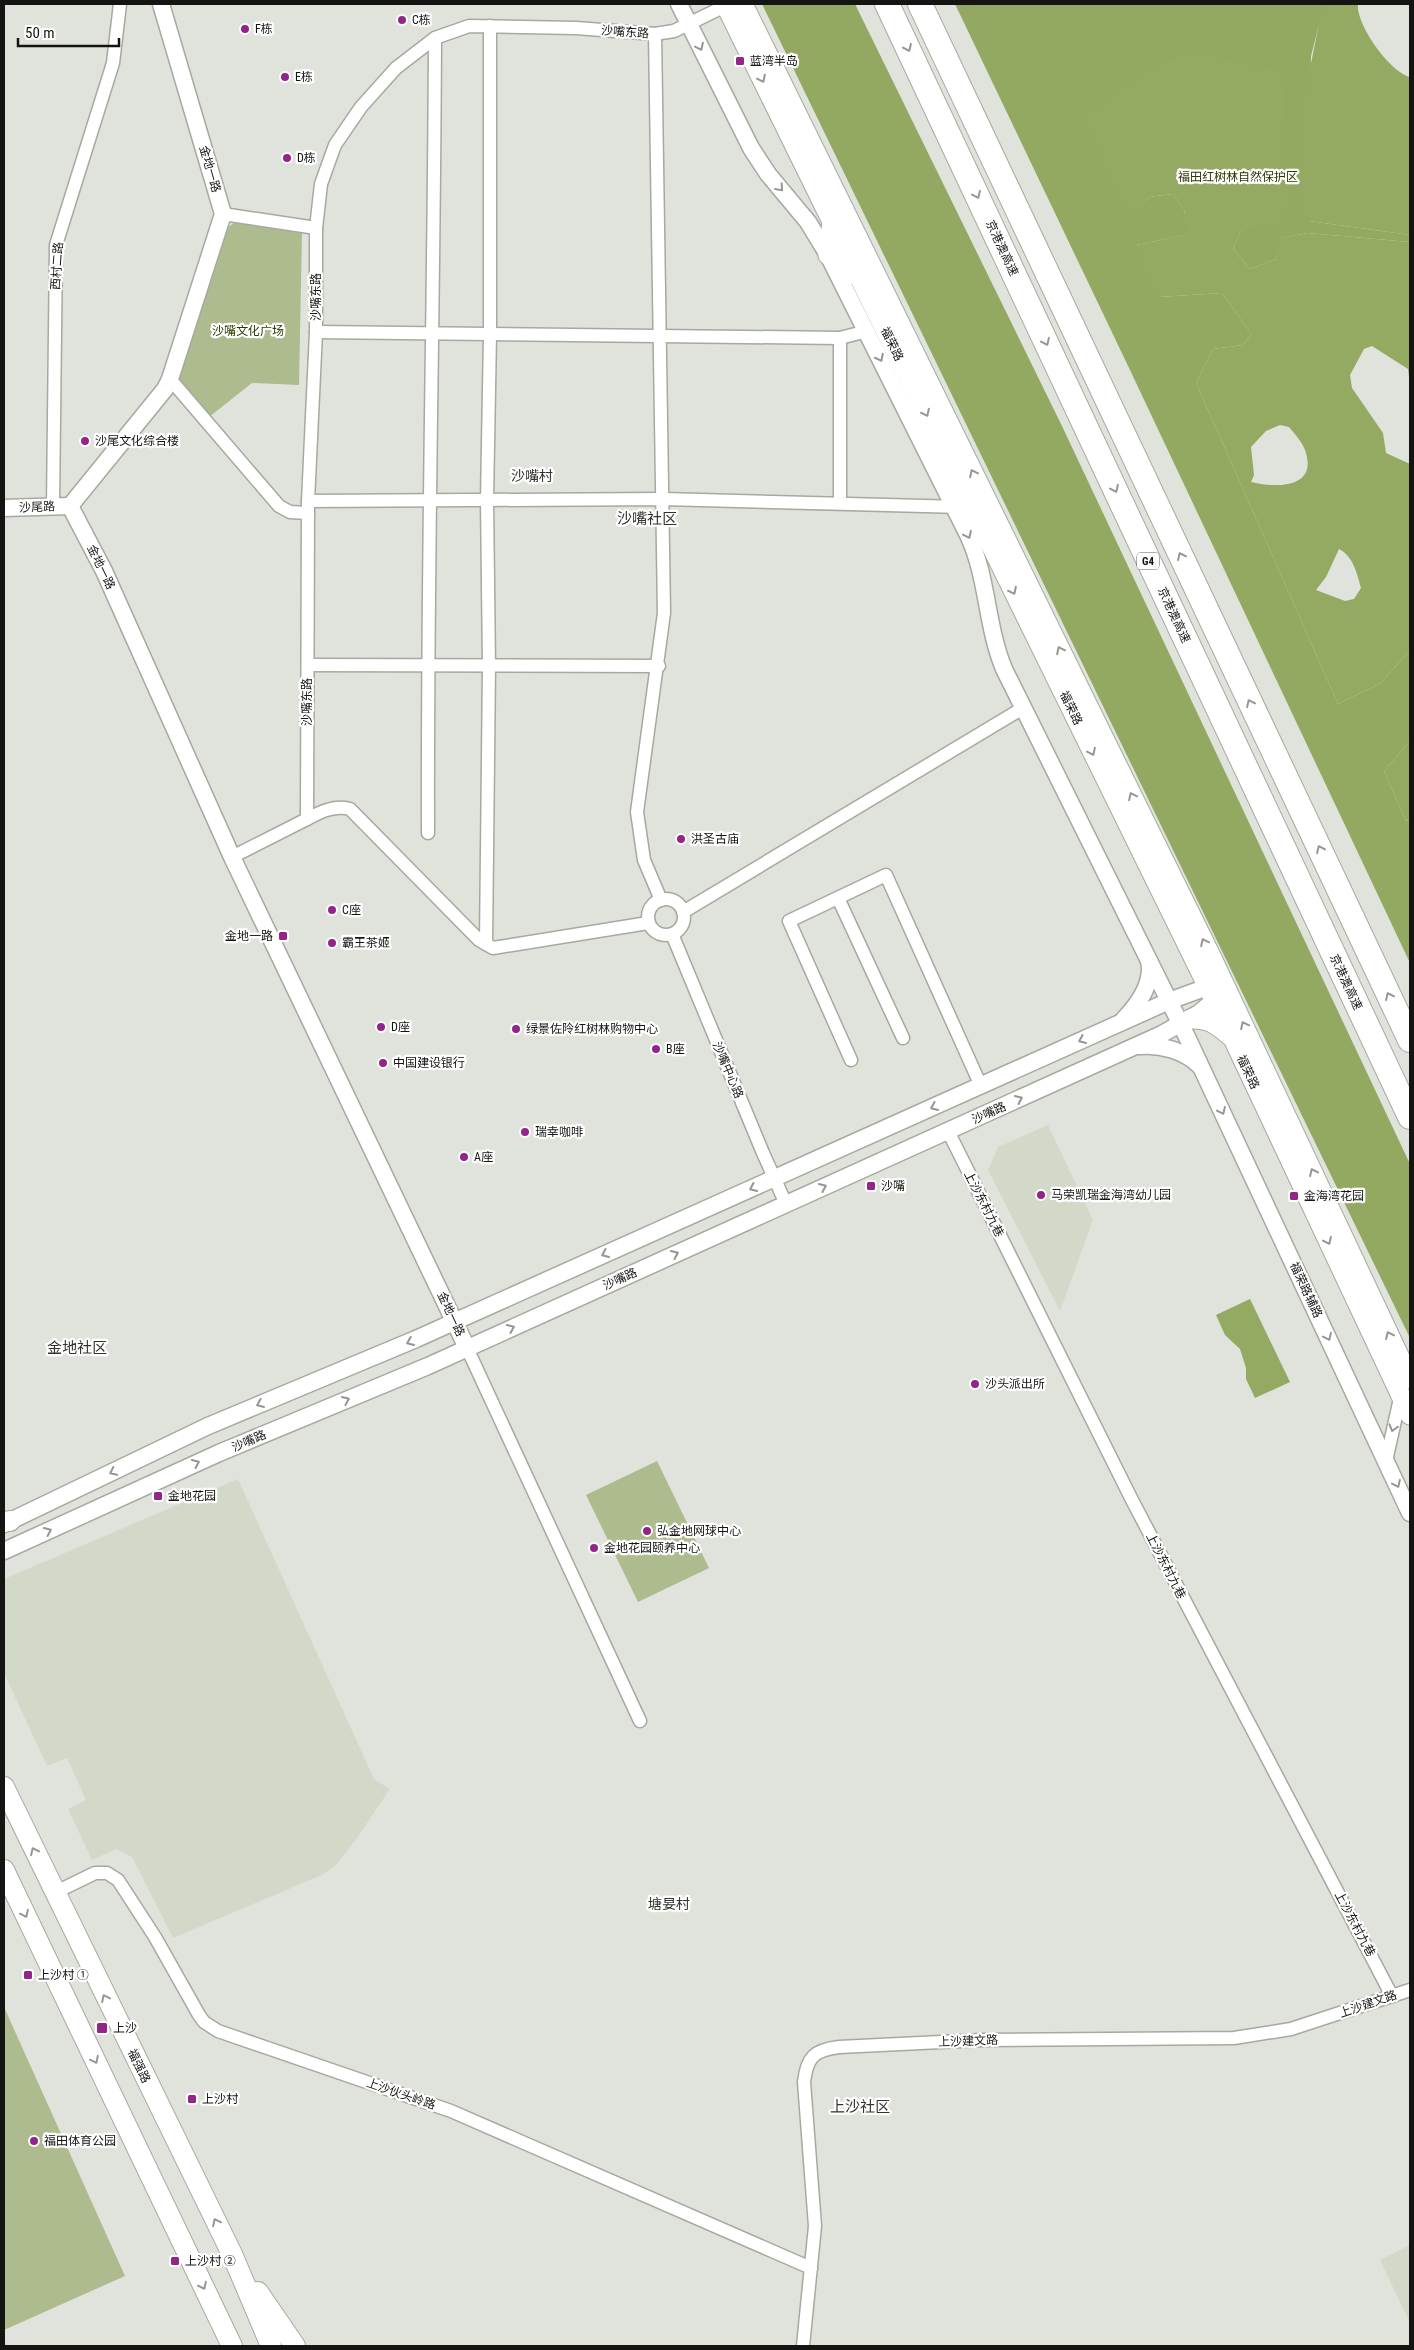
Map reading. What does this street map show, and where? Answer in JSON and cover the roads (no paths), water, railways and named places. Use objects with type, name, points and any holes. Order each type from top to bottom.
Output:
[{"type":"highway","name":"京港澳高速","points":[[887,4],[1410,1117]]},
{"type":"highway","name":"G4","points":[[920,4],[1410,1040]]},
{"type":"main road","name":"福荣路","points":[[731,4],[860,279],[963,507],[1218,991],[1233,1038],[1405,1386]]},
{"type":"main road","name":"福荣路","points":[[731,4],[1218,991],[1405,1386],[1410,1415]]},
{"type":"main road","points":[[832,222],[828,255],[860,279]]},
{"type":"main road","points":[[1185,1022],[1202,1018],[1212,1022],[1233,1038]]},
{"type":"main road","name":"福强路","points":[[4,1788],[12,1815],[54,1893],[232,2254],[271,2346]]},
{"type":"main road","points":[[4,1870],[232,2346]]},
{"type":"main road","points":[[232,2254],[295,2346]]},
{"type":"street","name":"西村二路","points":[[53,506],[56,245],[113,62],[120,4]]},
{"type":"street","name":"金地一路","points":[[161,4],[223,214]]},
{"type":"street","name":"福荣路辅路","points":[[679,4],[750,148],[768,174],[808,222],[828,255],[867,331],[963,507],[979,561],[999,659],[1169,1001],[1185,1022],[1201,1067],[1410,1512]]},
{"type":"street","name":"沙嘴东路","points":[[307,819],[308,507],[316,332],[316,228],[321,184],[335,144],[361,107],[396,68],[436,38],[469,26],[576,28],[655,34],[674,31],[731,4]]},
{"type":"street","points":[[486,944],[489,666],[487,500],[490,334],[490,26]]},
{"type":"street","points":[[655,34],[659,336],[664,499],[664,613],[659,666],[637,812],[644,860],[660,900]]},
{"type":"street","points":[[428,833],[427,666],[436,38]]},
{"type":"street","points":[[70,506],[160,398],[170,380],[223,214],[316,228]]},
{"type":"street","points":[[316,332],[840,338],[867,331]]},
{"type":"street","points":[[840,338],[840,504]]},
{"type":"street","points":[[170,380],[279,506],[290,512],[308,507],[429,500],[664,499],[963,507]]},
{"type":"street","name":"沙尾路","points":[[4,508],[70,506]]},
{"type":"street","name":"金地一路","points":[[70,506],[104,571],[232,857],[467,1348]]},
{"type":"street","points":[[308,666],[659,666]]},
{"type":"street","points":[[683,912],[1023,708]]},
{"type":"street","points":[[232,857],[333,808],[350,809],[479,940],[494,948],[648,923]]},
{"type":"street","points":[[851,1060],[789,922],[886,875],[981,1086]]},
{"type":"street","points":[[838,898],[903,1038]]},
{"type":"street","points":[[660,900],[672,900],[683,912],[683,923],[677,932],[672,934],[655,932],[648,923],[647,917],[651,906],[660,900]]},
{"type":"street","name":"沙嘴中心路","points":[[672,934],[786,1204]]},
{"type":"street","points":[[1115,1026],[1132,1010],[1144,990],[1150,972],[1148,959]]},
{"type":"street","points":[[6,1523],[208,1426],[455,1322],[1169,1001],[1218,991]]},
{"type":"street","name":"沙嘴路","points":[[4,1551],[219,1453],[467,1348],[1135,1047],[1185,1022],[1218,991]]},
{"type":"street","points":[[1135,1047],[1151,1045],[1172,1049],[1192,1059],[1201,1067]]},
{"type":"street","name":"上沙东村九巷","points":[[948,1131],[1132,1500],[1392,1996]]},
{"type":"street","points":[[467,1348],[640,1721]]},
{"type":"street","points":[[1386,1461],[1405,1386]]},
{"type":"street","name":"上沙伙头岭路","points":[[54,1893],[95,1873],[106,1873],[118,1880],[155,1936],[204,2022],[218,2031],[451,2111],[811,2268]]},
{"type":"street","name":"上沙建文路","points":[[803,2346],[814,2226],[804,2082],[809,2063],[816,2053],[821,2050],[839,2047],[982,2040],[1234,2038],[1291,2029],[1410,1990]]},
{"type":"place","name":"C栋","points":[[402,20]]},
{"type":"place","name":"F栋","points":[[245,29]]},
{"type":"place","name":"蓝湾半岛","points":[[740,61]]},
{"type":"place","name":"E栋","points":[[285,77]]},
{"type":"place","name":"D栋","points":[[287,158]]},
{"type":"place","name":"沙尾文化综合楼","points":[[85,441]]},
{"type":"place","name":"洪圣古庙","points":[[681,839]]},
{"type":"place","name":"C座","points":[[332,910]]},
{"type":"place","name":"金地一路","points":[[283,936]]},
{"type":"place","name":"霸王茶姬","points":[[332,943]]},
{"type":"place","name":"D座","points":[[381,1027]]},
{"type":"place","name":"绿景佐阾红树林购物中心","points":[[516,1029]]},
{"type":"place","name":"B座","points":[[656,1049]]},
{"type":"place","name":"中国建设银行","points":[[383,1063]]},
{"type":"place","name":"瑞幸咖啡","points":[[525,1132]]},
{"type":"place","name":"A座","points":[[464,1157]]},
{"type":"place","name":"沙嘴","points":[[871,1186]]},
{"type":"place","name":"马荣凯瑞金海湾幼儿园","points":[[1041,1195]]},
{"type":"place","name":"金海湾花园","points":[[1294,1196]]},
{"type":"place","name":"沙头派出所","points":[[975,1384]]},
{"type":"place","name":"金地花园","points":[[158,1496]]},
{"type":"place","name":"弘金地网球中心","points":[[647,1531]]},
{"type":"place","name":"金地花园颐养中心","points":[[594,1548]]},
{"type":"place","name":"上沙村 ①","points":[[28,1975]]},
{"type":"place","name":"上沙","points":[[102,2028]]},
{"type":"place","name":"上沙村","points":[[192,2099]]},
{"type":"place","name":"福田体育公园","points":[[34,2141]]},
{"type":"place","name":"上沙村 ②","points":[[175,2261]]},
{"type":"district","name":"沙嘴村","points":[[532,476]]},
{"type":"district","name":"沙嘴社区","points":[[647,519]]},
{"type":"district","name":"金地社区","points":[[77,1348]]},
{"type":"district","name":"塘妟村","points":[[669,1904]]},
{"type":"district","name":"上沙社区","points":[[860,2107]]},
{"type":"park label","name":"福田红树林自然保护区","points":[[1238,177]]},
{"type":"park label","name":"沙嘴文化广场","points":[[248,331]]}]
